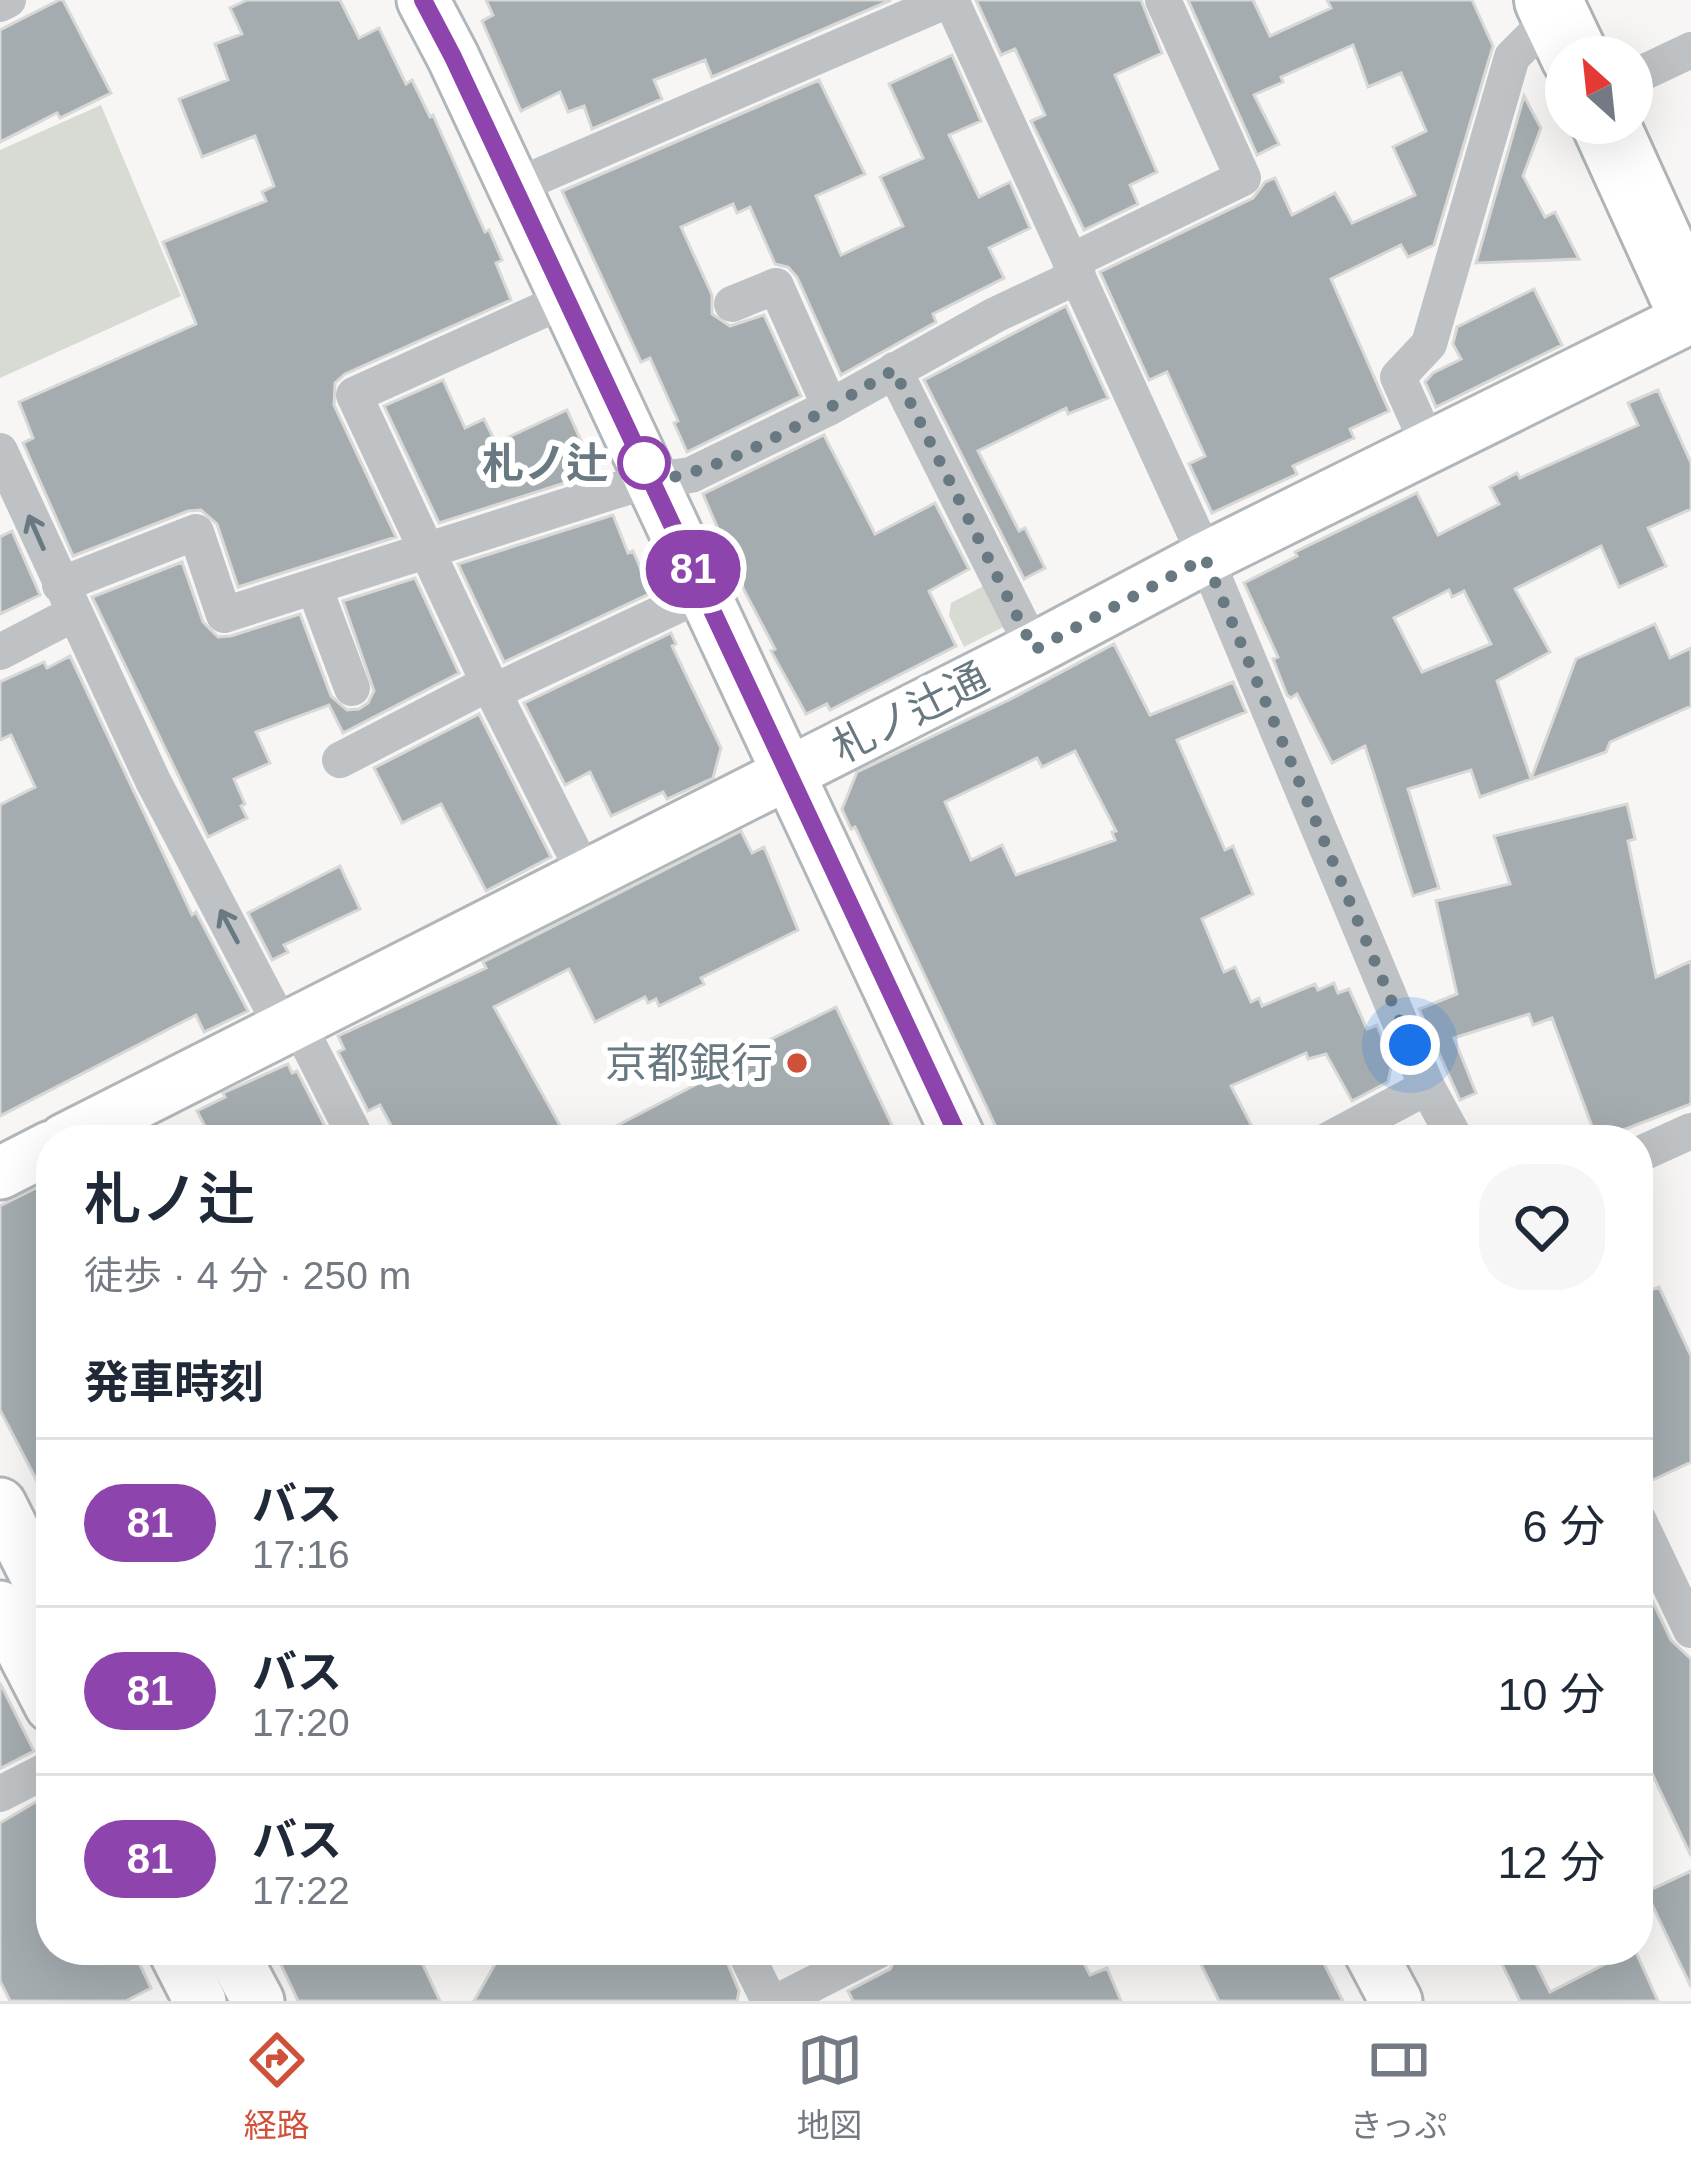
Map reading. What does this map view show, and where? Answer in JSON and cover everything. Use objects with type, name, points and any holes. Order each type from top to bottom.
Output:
[{"type":"highway","points":[[1614,144],[1691,314]]},
{"type":"street","points":[[423,0],[953,1125]]},
{"type":"street","points":[[514,187],[949,0],[1205,558],[1427,1087],[1448,1125]]},
{"type":"street","points":[[0,652],[66,600],[196,532],[224,615],[651,480],[685,478],[830,407],[1243,178],[1163,0]]},
{"type":"street","points":[[1430,448],[1397,376],[1429,344],[1513,57],[1559,24]]},
{"type":"street","points":[[1653,68],[1691,50]]},
{"type":"street","points":[[732,304],[776,286],[830,407]]},
{"type":"street","points":[[567,298],[354,395],[586,876]]},
{"type":"street","name":"札ノ辻通","points":[[94,1125],[1691,314]]},
{"type":"street","points":[[894,370],[1034,650]]},
{"type":"street","points":[[0,451],[153,782],[348,1125]]},
{"type":"street","points":[[315,589],[352,688]]},
{"type":"street","points":[[340,760],[704,593]]},
{"type":"street","points":[[1356,1125],[1427,1087]]},
{"type":"street","points":[[1653,1149],[1691,1132]]},
{"type":"street","points":[[0,1173],[36,1155]]},
{"type":"street","points":[[0,1504],[36,1575]]},
{"type":"street","points":[[1653,1550],[1691,1630]]},
{"type":"street","points":[[0,1607],[36,1677]]},
{"type":"street","points":[[0,1794],[36,1776]]},
{"type":"street","points":[[182,1965],[200,2001]]},
{"type":"street","points":[[239,1965],[258,2001]]},
{"type":"street","points":[[751,1965],[769,2001]]},
{"type":"street","points":[[779,2001],[850,1965]]},
{"type":"street","points":[[1377,1965],[1396,2001]]},
{"type":"shaded area","points":[[101,105],[181,296],[0,378],[0,150]]},
{"type":"shaded area","points":[[995,580],[1015,621],[964,647],[949,616],[951,603]]},
{"type":"building","points":[[59,0],[111,93],[0,142],[0,30]]},
{"type":"building","points":[[247,0],[340,0],[359,38],[379,28],[406,84],[412,80],[430,117],[433,115],[485,232],[489,230],[511,300],[345,374],[335,383],[334,405],[396,537],[238,587],[217,524],[201,510],[73,556],[23,443],[33,438],[19,402],[196,324],[163,242],[266,201],[262,192],[274,186],[255,136],[202,157],[179,99],[228,80],[215,44],[242,34],[230,8]]},
{"type":"building","points":[[486,0],[891,0],[712,77],[705,60],[654,80],[662,99],[592,129],[584,106],[568,112],[560,92],[521,111],[482,21],[493,15]]},
{"type":"building","points":[[976,0],[1141,0],[1162,53],[1115,75],[1157,172],[1130,185],[1138,204],[1084,230],[1031,121],[1045,115],[1015,49],[1001,55]]},
{"type":"building","points":[[1188,0],[1253,0],[1270,36],[1331,8],[1327,0],[1472,0],[1493,46],[1434,245],[1408,257],[1401,245],[1331,279],[1389,411],[1350,429],[1354,438],[1293,466],[1297,474],[1212,513],[1189,464],[1205,456],[1167,372],[1149,380],[1100,272],[1253,198],[1265,182],[1275,178],[1292,215],[1335,193],[1352,223],[1415,195],[1393,147],[1426,131],[1401,73],[1368,87],[1353,45],[1281,77],[1283,82],[1254,95],[1279,144],[1257,155]]},
{"type":"building","points":[[952,55],[981,121],[949,135],[979,197],[1010,182],[1030,228],[989,248],[1004,278],[933,314],[936,322],[841,375],[797,277],[788,267],[775,264],[750,207],[737,213],[733,204],[681,227],[712,295],[712,314],[730,326],[764,315],[801,396],[687,452],[650,358],[641,362],[562,191],[819,80],[865,174],[816,196],[841,255],[903,226],[880,177],[923,158],[889,84]]},
{"type":"building","points":[[1524,96],[1541,128],[1523,176],[1545,217],[1555,212],[1579,259],[1476,263]]},
{"type":"building","points":[[1534,289],[1562,345],[1436,407],[1425,382],[1461,359],[1453,344],[1457,327]]},
{"type":"building","points":[[1066,306],[1108,398],[1068,414],[1066,408],[978,451],[1019,531],[1025,528],[1045,568],[1024,579],[924,380]]},
{"type":"building","points":[[443,380],[465,428],[484,419],[496,443],[567,410],[596,473],[439,523],[384,406]]},
{"type":"building","points":[[1658,390],[1691,463],[1691,509],[1648,528],[1666,566],[1619,587],[1601,546],[1515,589],[1550,652],[1497,681],[1531,779],[1480,797],[1471,770],[1408,789],[1439,888],[1413,896],[1365,746],[1332,763],[1297,694],[1287,695],[1273,659],[1278,657],[1244,583],[1297,556],[1295,552],[1417,493],[1438,535],[1499,504],[1490,487],[1638,425],[1628,403]],"holes":[[[1449,590],[1452,597],[1464,591],[1491,644],[1422,672],[1394,618]]]},
{"type":"building","points":[[824,435],[875,534],[935,503],[969,569],[929,591],[956,646],[830,710],[827,704],[806,714],[771,651],[775,649],[703,494]]},
{"type":"building","points":[[613,515],[651,593],[504,662],[458,564]]},
{"type":"building","points":[[12,531],[40,595],[0,614],[0,537]]},
{"type":"building","points":[[182,562],[203,622],[218,637],[300,614],[331,696],[347,710],[368,703],[374,691],[343,601],[415,578],[459,673],[343,733],[329,705],[256,732],[270,763],[234,779],[247,818],[208,837],[92,597]]},
{"type":"building","points":[[1655,624],[1670,658],[1691,648],[1691,706],[1610,742],[1606,752],[1531,779],[1576,659]]},
{"type":"building","points":[[671,633],[676,644],[672,646],[721,748],[713,778],[667,799],[663,792],[611,816],[590,772],[565,785],[524,703]]},
{"type":"building","points":[[1114,644],[1150,715],[1233,682],[1246,712],[1177,740],[1225,850],[1233,846],[1253,894],[1202,919],[1224,972],[1235,967],[1251,1002],[1259,998],[1262,1006],[1315,984],[1318,990],[1334,983],[1338,993],[1349,989],[1367,1029],[1377,1025],[1392,1063],[1388,1082],[1352,1101],[1326,1054],[1308,1059],[1306,1053],[1231,1086],[1251,1125],[995,1125],[855,827],[851,829],[842,809],[857,772]],"holes":[[[1075,751],[1116,831],[1112,832],[1115,840],[1016,875],[1002,845],[971,860],[945,802],[1037,758],[1042,767]]]},
{"type":"building","points":[[70,656],[192,915],[196,912],[248,1011],[204,1032],[196,1015],[0,1116],[0,805],[35,787],[11,735],[0,740],[0,682]]},
{"type":"building","points":[[479,714],[551,857],[486,891],[441,804],[402,823],[374,768]]},
{"type":"building","points":[[1627,804],[1635,839],[1628,841],[1656,977],[1691,961],[1691,1104],[1636,1125],[1591,1125],[1552,1018],[1533,1025],[1529,1014],[1454,1038],[1476,1093],[1460,1100],[1419,1009],[1457,994],[1436,901],[1510,884],[1494,836]]},
{"type":"building","points":[[741,831],[752,853],[764,847],[798,930],[701,978],[704,984],[659,1006],[656,999],[648,1003],[645,997],[595,1022],[569,969],[494,1007],[560,1125],[391,1125],[380,1105],[368,1111],[338,1052],[344,1049],[338,1036],[486,968],[483,962]]},
{"type":"building","points":[[340,866],[360,909],[284,945],[288,952],[272,960],[248,913]]},
{"type":"building","points":[[836,1007],[892,1125],[618,1125],[716,1074],[713,1068]]},
{"type":"building","points":[[288,1064],[292,1073],[297,1071],[324,1125],[204,1125],[197,1111],[225,1097],[223,1093]]},
{"type":"building","points":[[36,1188],[36,1479],[0,1410],[0,1206]]},
{"type":"building","points":[[1659,1287],[1691,1356],[1691,1462],[1653,1480],[1653,1289]]},
{"type":"building","points":[[1653,1602],[1671,1640],[1691,1659],[1691,1856],[1653,1776]]},
{"type":"building","points":[[0,1683],[34,1751],[1,1768],[0,1766]]},
{"type":"building","points":[[36,1802],[36,1965],[140,1965],[151,1988],[126,2001],[10,2001],[0,1981],[0,1823]]},
{"type":"building","points":[[1691,1871],[1691,1987],[1653,1907],[1653,1889]]},
{"type":"building","points":[[281,1965],[423,1965],[440,2001],[298,2001]]},
{"type":"building","points":[[494,1965],[728,1965],[739,1991],[737,2001],[474,2001]]},
{"type":"building","points":[[892,1965],[1085,1965],[1090,1975],[1107,1968],[1121,2001],[853,2001],[848,1991]]},
{"type":"building","points":[[1201,1965],[1325,1965],[1343,2001],[1219,2001]]},
{"type":"building","points":[[1502,1965],[1536,1965],[1550,1992],[1603,1965],[1642,1965],[1658,2001],[1520,2001]]},
{"type":"bus line","name":"81","points":[[423,0],[953,1125]]},
{"type":"place","name":"札ノ辻","points":[[644,463]]},
{"type":"place","name":"京都銀行","points":[[797,1063]]},
{"type":"route","points":[[644,463],[651,480],[685,478],[894,370],[1034,650],[1205,558],[1410,1045]]}]
